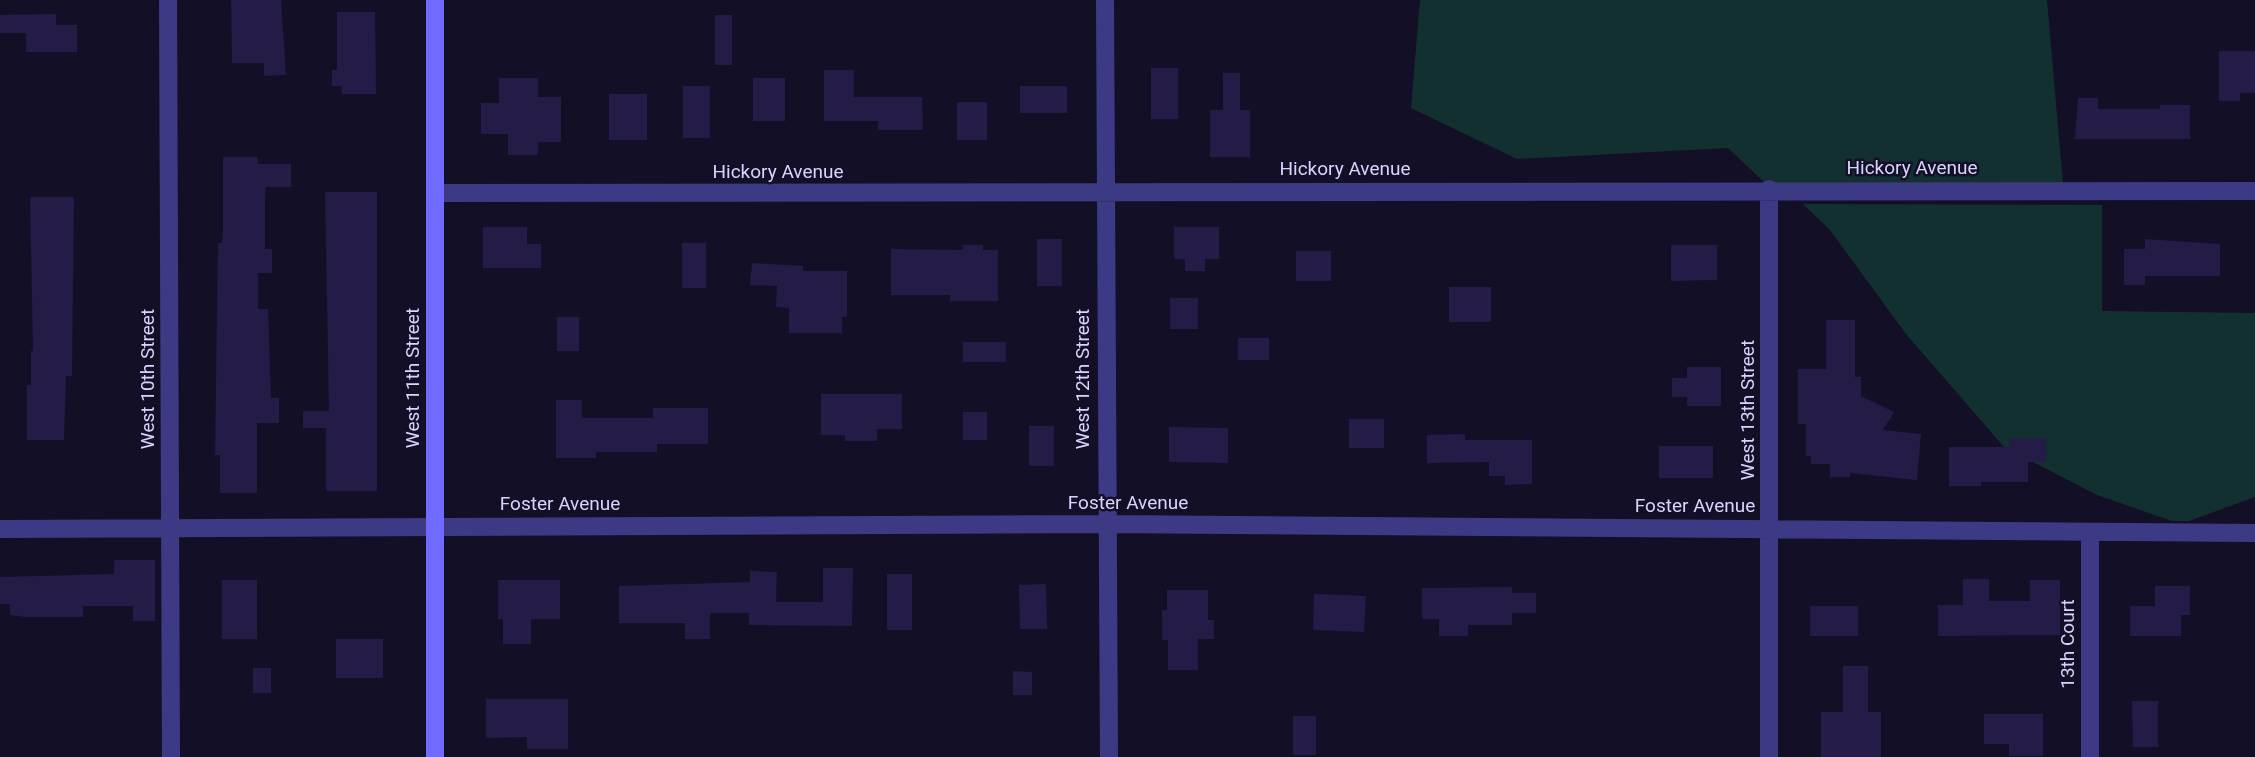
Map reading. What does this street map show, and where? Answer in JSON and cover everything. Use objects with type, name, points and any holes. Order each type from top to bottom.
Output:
[{"type":"main road","name":"West 11th Street","points":[[435,0],[435,757]]},
{"type":"street","name":"West 10th Street","points":[[169,0],[171,757]]},
{"type":"street","name":"West 12th Street","points":[[1105,0],[1109,757]]},
{"type":"street","name":"West 13th Street","points":[[1769,190],[1769,757]]},
{"type":"street","name":"Hickory Avenue","points":[[435,193],[2255,191]]},
{"type":"street","name":"Foster Avenue","points":[[0,529],[1106,524],[2255,533]]},
{"type":"street","name":"13th Court","points":[[2090,532],[2090,757]]},
{"type":"green space","points":[[1420,0],[2047,0],[2063,184],[1766,184],[1728,148],[1517,159],[1411,108]]},
{"type":"green space","points":[[1803,204],[2102,205],[2102,311],[2255,313],[2255,497],[2189,521],[2172,521],[2097,495],[2004,447],[1906,334],[1830,230]]},
{"type":"building","points":[[231,0],[281,0],[286,75],[264,76],[264,63],[232,63]]},
{"type":"building","points":[[337,12],[375,12],[376,94],[342,94],[341,86],[332,86],[332,70],[337,70]]},
{"type":"building","points":[[56,14],[56,25],[77,25],[77,52],[26,52],[26,33],[0,33],[0,15]]},
{"type":"building","points":[[715,15],[732,15],[732,65],[715,65]]},
{"type":"building","points":[[2219,51],[2255,51],[2255,93],[2240,93],[2240,101],[2219,101]]},
{"type":"building","points":[[1151,68],[1178,68],[1178,119],[1151,119]]},
{"type":"building","points":[[824,70],[854,70],[854,97],[922,97],[923,130],[878,130],[878,121],[824,121]]},
{"type":"building","points":[[1223,73],[1240,73],[1240,110],[1250,110],[1250,157],[1210,157],[1210,110],[1223,110]]},
{"type":"building","points":[[499,78],[538,78],[538,97],[561,97],[561,142],[538,142],[538,155],[508,155],[508,134],[481,134],[481,103],[499,103]]},
{"type":"building","points":[[753,78],[785,78],[785,121],[753,121]]},
{"type":"building","points":[[683,86],[710,86],[710,138],[683,138]]},
{"type":"building","points":[[1020,86],[1067,86],[1067,113],[1020,113]]},
{"type":"building","points":[[609,94],[647,94],[647,140],[609,140]]},
{"type":"building","points":[[2078,98],[2098,98],[2098,109],[2160,109],[2160,105],[2190,105],[2190,139],[2075,139]]},
{"type":"building","points":[[957,102],[987,102],[987,140],[957,140]]},
{"type":"building","points":[[223,157],[258,157],[258,164],[291,164],[291,187],[266,187],[265,193],[265,249],[272,249],[272,273],[258,273],[258,309],[268,309],[271,398],[279,398],[279,423],[257,423],[257,493],[220,493],[220,455],[215,455],[218,243],[222,243],[223,235]]},
{"type":"building","points":[[325,192],[377,192],[377,491],[326,491],[326,428],[303,428],[303,411],[329,411]]},
{"type":"building","points":[[30,197],[74,197],[72,376],[66,376],[64,440],[27,440],[27,385],[31,385],[33,351]]},
{"type":"building","points":[[483,227],[527,227],[527,244],[541,244],[541,268],[483,268]]},
{"type":"building","points":[[1174,227],[1219,227],[1219,259],[1205,259],[1205,271],[1185,271],[1185,259],[1174,259]]},
{"type":"building","points":[[1037,239],[1062,239],[1062,286],[1037,286]]},
{"type":"building","points":[[2145,239],[2220,244],[2220,276],[2145,276],[2145,285],[2124,285],[2124,249],[2145,249]]},
{"type":"building","points":[[682,243],[706,243],[706,288],[682,288]]},
{"type":"building","points":[[963,245],[983,245],[983,250],[998,250],[998,301],[950,301],[950,295],[891,295],[891,249],[963,250]]},
{"type":"building","points":[[1671,245],[1717,245],[1717,280],[1671,281]]},
{"type":"building","points":[[1296,251],[1331,251],[1331,281],[1296,281]]},
{"type":"building","points":[[752,263],[803,266],[803,271],[847,271],[847,317],[842,317],[842,333],[789,333],[789,308],[776,307],[777,286],[750,285]]},
{"type":"building","points":[[1449,287],[1491,287],[1491,322],[1449,322]]},
{"type":"building","points":[[1170,298],[1198,298],[1198,329],[1170,329]]},
{"type":"building","points":[[557,317],[579,317],[579,351],[557,351]]},
{"type":"building","points":[[1826,320],[1855,320],[1855,377],[1861,377],[1861,396],[1894,412],[1883,430],[1921,434],[1917,480],[1850,473],[1850,477],[1830,477],[1830,464],[1811,464],[1811,456],[1806,456],[1806,424],[1798,424],[1798,369],[1826,369]]},
{"type":"building","points":[[1238,338],[1269,338],[1269,360],[1238,360]]},
{"type":"building","points":[[963,342],[1006,342],[1006,362],[963,362]]},
{"type":"building","points":[[1687,367],[1721,367],[1721,406],[1687,406],[1687,397],[1672,397],[1672,378],[1687,378]]},
{"type":"building","points":[[821,394],[902,394],[902,429],[877,429],[877,441],[845,441],[845,435],[821,435]]},
{"type":"building","points":[[556,400],[582,400],[582,418],[653,418],[653,408],[708,408],[708,444],[657,444],[657,452],[596,452],[596,458],[556,458]]},
{"type":"building","points":[[963,412],[987,412],[987,440],[963,440]]},
{"type":"building","points":[[1349,419],[1384,419],[1384,448],[1349,448]]},
{"type":"building","points":[[1029,426],[1054,426],[1054,466],[1029,466]]},
{"type":"building","points":[[1169,427],[1228,428],[1228,463],[1169,462]]},
{"type":"building","points":[[1465,434],[1465,440],[1532,440],[1532,484],[1505,485],[1505,476],[1489,476],[1489,462],[1427,463],[1427,435]]},
{"type":"building","points":[[2009,438],[2046,438],[2046,462],[2028,462],[2028,482],[1981,482],[1981,486],[1949,486],[1949,447],[2009,447]]},
{"type":"building","points":[[1659,446],[1713,446],[1713,478],[1659,478]]},
{"type":"building","points":[[114,560],[155,560],[155,621],[133,621],[133,606],[83,606],[83,617],[26,617],[10,615],[10,604],[0,604],[0,577],[114,574]]},
{"type":"building","points":[[823,568],[853,568],[852,626],[749,625],[749,613],[710,613],[710,639],[685,639],[685,623],[619,623],[619,586],[750,582],[750,571],[777,572],[776,602],[823,602]]},
{"type":"building","points":[[887,574],[912,574],[912,630],[887,630]]},
{"type":"building","points":[[1963,579],[1989,579],[1989,601],[2030,601],[2030,580],[2060,580],[2060,635],[1938,636],[1938,605],[1963,605]]},
{"type":"building","points":[[222,580],[257,580],[257,639],[222,639]]},
{"type":"building","points":[[498,580],[560,580],[560,619],[531,619],[531,644],[503,644],[503,619],[498,619]]},
{"type":"building","points":[[1046,584],[1047,629],[1020,629],[1019,585]]},
{"type":"building","points":[[2155,586],[2190,586],[2190,615],[2181,615],[2181,636],[2130,636],[2130,606],[2155,606]]},
{"type":"building","points":[[1512,587],[1512,593],[1536,593],[1536,613],[1512,613],[1512,625],[1468,625],[1468,636],[1439,636],[1439,619],[1422,619],[1422,588]]},
{"type":"building","points":[[1167,590],[1208,590],[1208,620],[1214,620],[1214,639],[1198,639],[1198,670],[1168,670],[1168,640],[1162,640],[1162,610],[1167,610]]},
{"type":"building","points":[[1314,594],[1366,596],[1364,632],[1313,630]]},
{"type":"building","points":[[1810,606],[1858,606],[1858,636],[1810,636]]},
{"type":"building","points":[[336,639],[383,639],[383,678],[336,678]]},
{"type":"building","points":[[1843,666],[1868,666],[1868,712],[1881,712],[1881,757],[1821,757],[1821,712],[1843,712]]},
{"type":"building","points":[[253,668],[271,668],[271,693],[253,693]]},
{"type":"building","points":[[1013,671],[1032,672],[1032,695],[1013,695]]},
{"type":"building","points":[[486,699],[568,699],[568,749],[527,749],[527,737],[486,738]]},
{"type":"building","points":[[2132,701],[2158,701],[2158,747],[2133,747]]},
{"type":"building","points":[[1984,714],[2043,714],[2043,756],[2009,756],[2009,744],[1984,744]]},
{"type":"building","points":[[1293,716],[1316,716],[1316,755],[1293,755]]}]
